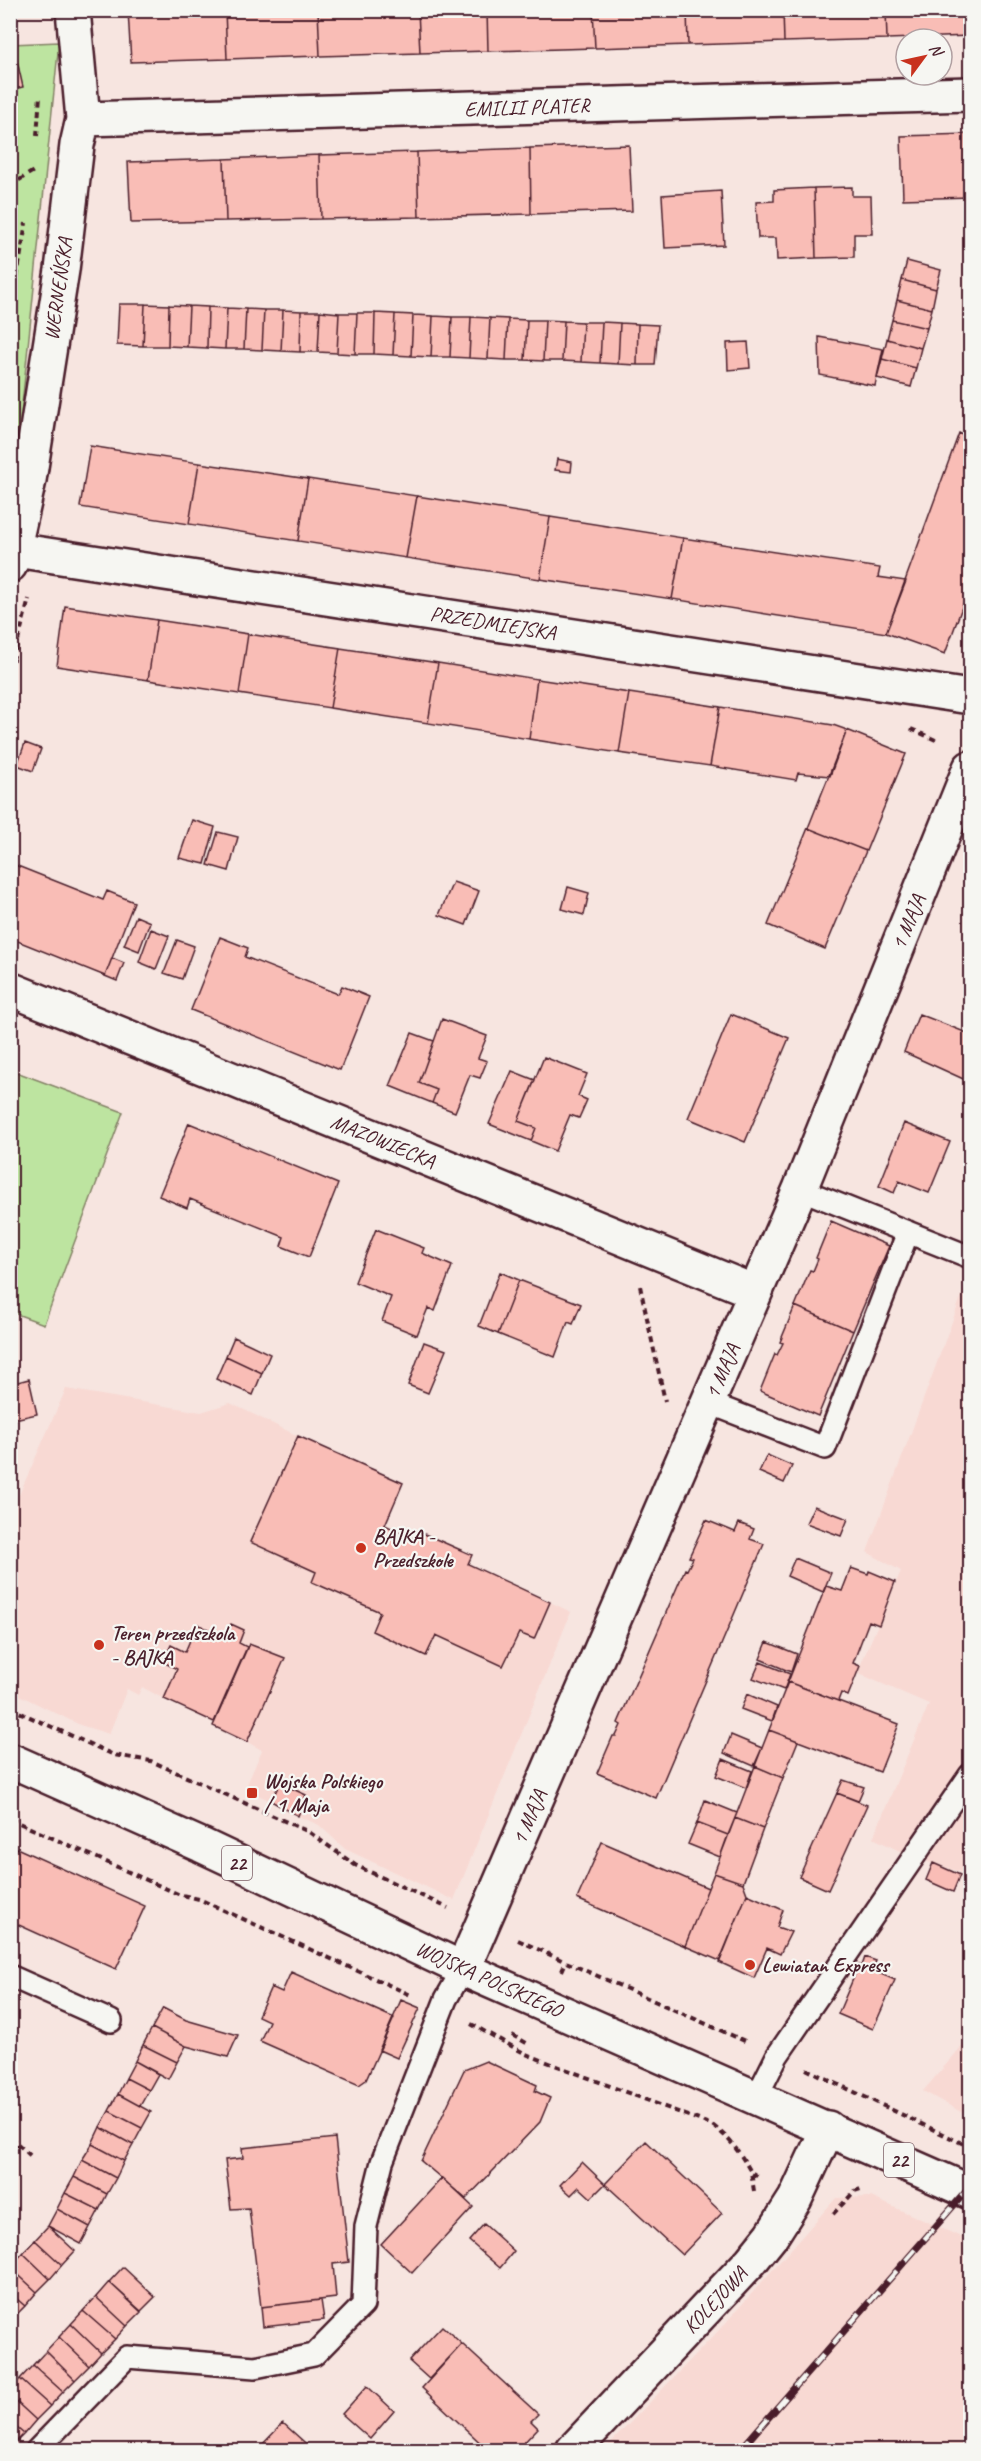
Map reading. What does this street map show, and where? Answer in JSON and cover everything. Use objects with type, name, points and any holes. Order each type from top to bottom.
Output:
[{"type":"street","name":"WERNEŃSKA","points":[[13,558],[29,480],[62,270],[77,145],[83,119],[74,10]]},
{"type":"street","name":"EMILII PLATER","points":[[83,119],[970,94]]},
{"type":"street","name":"PRZEDMIEJSKA","points":[[13,558],[970,697]]},
{"type":"street","name":"1 MAJA","points":[[463,1969],[800,1189],[970,768]]},
{"type":"street","name":"MAZOWIECKA","points":[[10,989],[755,1292]]},
{"type":"street","name":"WOJSKA POLSKIEGO","points":[[10,1760],[201,1845],[463,1969],[970,2192]]},
{"type":"street","name":"KOLEJOWA","points":[[573,2451],[751,2261],[772,2235],[795,2199],[828,2128]]},
{"type":"lane","points":[[800,1189],[970,1257]]},
{"type":"lane","points":[[709,1403],[825,1448],[908,1232]]},
{"type":"lane","points":[[756,2098],[777,2056],[970,1775]]},
{"type":"lane","points":[[37,2451],[127,2357],[255,2367],[314,2355],[363,2305],[366,2226],[382,2162],[443,2009],[463,1969]]},
{"type":"lane","points":[[10,1976],[111,2021]]},
{"type":"path","points":[[10,186],[35,170],[33,181]]},
{"type":"path","points":[[10,319],[27,216]]},
{"type":"path","points":[[638,1276],[667,1410]]},
{"type":"path","points":[[10,1707],[114,1755],[151,1761],[309,1832],[355,1865],[566,1962]]},
{"type":"path","points":[[10,1819],[178,1893],[199,1899],[443,2009],[526,2054],[712,2125],[725,2135],[751,2172]]},
{"type":"path","points":[[777,2056],[970,2147]]},
{"type":"path","points":[[10,2137],[32,2157]]},
{"type":"shaded area","points":[[970,1273],[970,1875],[912,1857],[873,1838],[929,1704],[857,1673],[901,1571],[867,1552]]},
{"type":"shaded area","name":"Teren przedszkola - BAJKA","points":[[66,1389],[201,1412],[230,1403],[298,1436],[250,1542],[316,1572],[313,1583],[380,1612],[372,1631],[425,1656],[436,1635],[519,1633],[534,1638],[550,1602],[571,1612],[454,1900],[345,1849],[319,1825],[298,1816],[306,1795],[280,1783],[271,1801],[245,1789],[262,1750],[247,1742],[285,1659],[250,1644],[247,1647],[239,1643],[244,1630],[231,1624],[225,1637],[197,1624],[185,1652],[164,1662],[177,1669],[164,1699],[142,1687],[138,1695],[127,1689],[109,1734],[80,1725],[11,1691],[11,1513]]},
{"type":"shaded area","points":[[970,2037],[970,2117],[923,2091]]},
{"type":"shaded area","points":[[871,2197],[970,2241],[970,2450],[604,2450],[723,2326],[836,2198]]},
{"type":"green space","points":[[59,42],[11,513],[11,44]]},
{"type":"green space","points":[[11,1070],[123,1112],[44,1324],[11,1312]]},
{"type":"building","points":[[128,10],[225,10],[227,59],[131,62]]},
{"type":"building","points":[[225,10],[318,10],[320,56],[227,59]]},
{"type":"building","points":[[318,10],[418,10],[420,53],[320,56]]},
{"type":"building","points":[[418,10],[487,10],[488,51],[420,53]]},
{"type":"building","points":[[487,10],[593,10],[595,48],[488,51]]},
{"type":"building","points":[[593,10],[687,10],[688,45],[595,48]]},
{"type":"building","points":[[687,10],[783,10],[784,42],[688,45]]},
{"type":"building","points":[[783,10],[886,10],[887,39],[784,42]]},
{"type":"building","points":[[886,10],[970,10],[970,36],[954,37],[954,27],[894,27],[894,39],[887,39]]},
{"type":"building","points":[[15,52],[23,87],[10,90],[10,53]]},
{"type":"building","points":[[970,134],[970,197],[903,199],[901,136]]},
{"type":"building","points":[[629,145],[632,211],[531,214],[530,148]]},
{"type":"building","points":[[530,148],[531,214],[419,217],[417,152]]},
{"type":"building","points":[[417,152],[419,217],[321,219],[319,155]]},
{"type":"building","points":[[319,155],[321,219],[226,221],[224,159]]},
{"type":"building","points":[[224,159],[226,221],[131,223],[128,162]]},
{"type":"building","points":[[852,187],[852,196],[871,196],[872,234],[854,234],[854,257],[816,258],[814,188]]},
{"type":"building","points":[[814,188],[816,258],[777,260],[776,238],[758,238],[756,202],[774,201],[774,190]]},
{"type":"building","points":[[721,191],[724,245],[665,248],[662,195]]},
{"type":"building","points":[[907,261],[941,270],[936,289],[902,280]]},
{"type":"building","points":[[902,280],[936,289],[932,309],[897,300]]},
{"type":"building","points":[[897,300],[932,309],[927,328],[892,320]]},
{"type":"building","points":[[119,304],[145,304],[143,346],[117,345]]},
{"type":"building","points":[[145,304],[169,305],[168,346],[143,346]]},
{"type":"building","points":[[169,305],[189,306],[187,347],[168,346]]},
{"type":"building","points":[[189,306],[208,307],[207,348],[187,347]]},
{"type":"building","points":[[208,307],[227,308],[225,349],[207,348]]},
{"type":"building","points":[[227,308],[246,309],[244,349],[225,349]]},
{"type":"building","points":[[246,309],[264,310],[262,350],[244,349]]},
{"type":"building","points":[[264,310],[283,310],[281,351],[262,350]]},
{"type":"building","points":[[283,310],[301,311],[300,352],[281,351]]},
{"type":"building","points":[[301,311],[320,311],[318,352],[300,352]]},
{"type":"building","points":[[320,311],[339,313],[337,353],[318,352]]},
{"type":"building","points":[[339,313],[357,313],[355,354],[337,353]]},
{"type":"building","points":[[357,313],[375,313],[374,354],[355,354]]},
{"type":"building","points":[[375,313],[395,314],[393,355],[374,354]]},
{"type":"building","points":[[395,314],[413,315],[411,356],[393,355]]},
{"type":"building","points":[[413,315],[433,316],[431,357],[411,356]]},
{"type":"building","points":[[433,316],[452,317],[450,357],[431,357]]},
{"type":"building","points":[[452,317],[471,317],[469,358],[450,357]]},
{"type":"building","points":[[471,317],[490,318],[488,359],[469,358]]},
{"type":"building","points":[[490,318],[508,319],[506,360],[488,359]]},
{"type":"building","points":[[508,319],[527,320],[525,360],[506,360]]},
{"type":"building","points":[[527,320],[545,320],[543,361],[525,360]]},
{"type":"building","points":[[545,320],[564,321],[562,361],[543,361]]},
{"type":"building","points":[[892,320],[927,328],[921,348],[887,339]]},
{"type":"building","points":[[564,321],[583,322],[581,362],[562,361]]},
{"type":"building","points":[[583,322],[602,322],[600,363],[581,362]]},
{"type":"building","points":[[602,322],[620,323],[618,364],[600,363]]},
{"type":"building","points":[[620,323],[638,324],[637,365],[618,364]]},
{"type":"building","points":[[638,324],[658,325],[655,365],[637,365]]},
{"type":"building","points":[[819,337],[883,349],[875,386],[820,375]]},
{"type":"building","points":[[887,339],[921,348],[916,368],[882,359]]},
{"type":"building","points":[[748,342],[750,368],[728,370],[727,343]]},
{"type":"building","points":[[882,359],[916,368],[911,387],[877,378]]},
{"type":"building","points":[[959,433],[970,438],[970,585],[945,654],[886,633]]},
{"type":"building","points":[[90,446],[199,463],[189,524],[80,507]]},
{"type":"building","points":[[557,459],[572,462],[571,472],[555,470]]},
{"type":"building","points":[[199,463],[308,479],[298,541],[189,524]]},
{"type":"building","points":[[308,479],[417,496],[406,558],[298,541]]},
{"type":"building","points":[[417,496],[550,517],[540,579],[406,558]]},
{"type":"building","points":[[550,517],[683,538],[672,599],[540,579]]},
{"type":"building","points":[[683,538],[880,568],[878,577],[906,581],[886,633],[672,599]]},
{"type":"building","points":[[65,606],[157,620],[148,680],[57,666]]},
{"type":"building","points":[[157,620],[248,634],[239,694],[148,680]]},
{"type":"building","points":[[248,634],[340,648],[330,708],[239,694]]},
{"type":"building","points":[[340,648],[438,663],[428,723],[330,708]]},
{"type":"building","points":[[438,663],[537,679],[529,739],[428,723]]},
{"type":"building","points":[[537,679],[629,693],[619,753],[529,739]]},
{"type":"building","points":[[629,693],[720,707],[710,766],[619,753]]},
{"type":"building","points":[[720,707],[833,725],[847,730],[830,776],[798,773],[796,780],[710,766]]},
{"type":"building","points":[[847,730],[906,754],[866,851],[808,828]]},
{"type":"building","points":[[25,743],[41,749],[33,771],[17,765]]},
{"type":"building","points":[[192,820],[215,827],[205,864],[179,858]]},
{"type":"building","points":[[808,828],[866,851],[825,949],[768,925]]},
{"type":"building","points":[[218,832],[238,837],[229,871],[208,865]]},
{"type":"building","points":[[10,863],[103,900],[107,891],[134,902],[105,976],[10,938]]},
{"type":"building","points":[[453,882],[479,891],[466,925],[439,915]]},
{"type":"building","points":[[568,887],[589,893],[584,915],[562,909]]},
{"type":"building","points":[[136,916],[150,922],[139,951],[124,945]]},
{"type":"building","points":[[151,929],[169,936],[156,969],[139,962]]},
{"type":"building","points":[[220,937],[248,948],[245,957],[338,994],[342,986],[369,997],[340,1070],[191,1010]]},
{"type":"building","points":[[177,940],[194,946],[182,979],[164,973]]},
{"type":"building","points":[[112,958],[124,963],[117,981],[105,976]]},
{"type":"building","points":[[731,1014],[789,1038],[745,1142],[688,1118]]},
{"type":"building","points":[[919,1014],[967,1033],[970,1024],[970,1082],[904,1052]]},
{"type":"building","points":[[442,1019],[487,1036],[478,1058],[487,1061],[480,1078],[470,1075],[455,1112],[432,1103],[437,1090],[419,1083]]},
{"type":"building","points":[[412,1033],[434,1041],[419,1083],[437,1090],[432,1103],[390,1086]]},
{"type":"building","points":[[544,1057],[587,1074],[578,1096],[587,1100],[579,1118],[570,1115],[555,1151],[531,1141],[536,1128],[518,1121]]},
{"type":"building","points":[[512,1071],[535,1080],[518,1121],[536,1128],[531,1141],[489,1124]]},
{"type":"building","points":[[970,1098],[970,1116],[964,1114]]},
{"type":"building","points":[[189,1123],[338,1184],[309,1257],[281,1246],[284,1237],[190,1199],[187,1208],[159,1196]]},
{"type":"building","points":[[904,1123],[950,1142],[929,1193],[899,1181],[894,1193],[879,1186]]},
{"type":"building","points":[[831,1221],[889,1246],[853,1331],[795,1306],[810,1270],[813,1271]]},
{"type":"building","points":[[376,1229],[424,1248],[422,1253],[452,1266],[435,1311],[428,1308],[417,1335],[382,1321],[391,1297],[355,1282]]},
{"type":"building","points":[[500,1272],[519,1280],[498,1334],[479,1326]]},
{"type":"building","points":[[519,1280],[581,1304],[573,1324],[568,1322],[555,1357],[498,1334]]},
{"type":"building","points":[[795,1306],[853,1331],[818,1416],[760,1391],[775,1354],[777,1355],[783,1343],[780,1342]]},
{"type":"building","points":[[234,1337],[270,1354],[262,1373],[226,1356]]},
{"type":"building","points":[[424,1342],[446,1350],[428,1393],[408,1385]]},
{"type":"building","points":[[226,1356],[262,1373],[253,1395],[216,1379]]},
{"type":"building","points":[[29,1379],[37,1414],[10,1420],[10,1384]]},
{"type":"building","name":"BAJKA - Przedszkole","points":[[298,1436],[403,1483],[385,1525],[416,1540],[420,1532],[472,1555],[468,1564],[550,1602],[534,1639],[519,1633],[503,1666],[436,1635],[426,1656],[372,1631],[380,1612],[312,1582],[316,1572],[250,1542]]},
{"type":"building","points":[[767,1455],[792,1466],[784,1483],[759,1472]]},
{"type":"building","points":[[814,1506],[848,1519],[841,1536],[806,1523]]},
{"type":"building","points":[[706,1520],[735,1532],[739,1523],[754,1529],[750,1539],[764,1544],[656,1798],[597,1773],[613,1736],[616,1736],[621,1725],[618,1723],[685,1569],[687,1570],[693,1558],[689,1557]]},
{"type":"building","points":[[795,1558],[831,1573],[823,1592],[787,1576]]},
{"type":"building","points":[[851,1568],[868,1574],[869,1571],[895,1582],[879,1625],[869,1621],[853,1663],[860,1666],[848,1696],[841,1693],[838,1701],[788,1682],[826,1586],[842,1591]]},
{"type":"building","points":[[197,1624],[225,1637],[231,1624],[244,1630],[239,1643],[247,1647],[214,1722],[164,1699],[177,1669],[163,1662],[171,1645],[185,1652]]},
{"type":"building","points":[[767,1642],[797,1654],[791,1672],[760,1659]]},
{"type":"building","points":[[249,1644],[285,1658],[247,1742],[213,1726]]},
{"type":"building","points":[[760,1662],[790,1674],[784,1690],[753,1678]]},
{"type":"building","points":[[788,1682],[899,1724],[880,1772],[769,1730]]},
{"type":"building","points":[[747,1694],[777,1707],[772,1721],[741,1709]]},
{"type":"building","points":[[769,1730],[798,1741],[783,1778],[755,1766]]},
{"type":"building","points":[[731,1735],[762,1748],[754,1766],[724,1753]]},
{"type":"building","points":[[723,1759],[752,1771],[746,1788],[716,1776]]},
{"type":"building","points":[[755,1766],[783,1778],[763,1829],[735,1818]]},
{"type":"building","points":[[843,1780],[864,1787],[858,1801],[837,1793]]},
{"type":"building","points":[[280,1783],[306,1795],[298,1816],[271,1801]]},
{"type":"building","points":[[837,1793],[867,1805],[828,1890],[799,1877]]},
{"type":"building","points":[[705,1800],[737,1813],[728,1835],[697,1823]]},
{"type":"building","points":[[735,1818],[763,1829],[743,1883],[714,1873]]},
{"type":"building","points":[[697,1823],[728,1835],[720,1857],[688,1844]]},
{"type":"building","points":[[602,1842],[708,1888],[685,1946],[577,1899]]},
{"type":"building","points":[[10,1845],[145,1906],[116,1969],[10,1921]]},
{"type":"building","points":[[933,1863],[960,1875],[953,1892],[926,1880]]},
{"type":"building","points":[[714,1873],[743,1883],[747,1894],[720,1961],[685,1946]]},
{"type":"building","points":[[747,1894],[783,1910],[777,1927],[791,1932],[780,1954],[767,1948],[754,1978],[719,1962]]},
{"type":"building","points":[[865,1957],[876,1961],[872,1970],[895,1980],[873,2029],[838,2014],[859,1965],[862,1966]]},
{"type":"building","points":[[291,1972],[394,2018],[366,2080],[359,2085],[260,2041],[269,2021],[258,2016],[271,1987],[282,1992]]},
{"type":"building","points":[[401,2000],[420,2008],[397,2058],[379,2050]]},
{"type":"building","points":[[163,2008],[186,2020],[238,2035],[228,2057],[186,2046],[152,2028]]},
{"type":"building","points":[[152,2028],[186,2046],[177,2062],[143,2045]]},
{"type":"building","points":[[143,2045],[177,2062],[168,2079],[135,2061]]},
{"type":"building","points":[[135,2061],[158,2074],[149,2090],[126,2078]]},
{"type":"building","points":[[486,2061],[537,2085],[535,2091],[550,2098],[540,2122],[466,2199],[421,2161],[464,2070]]},
{"type":"building","points":[[126,2078],[149,2090],[140,2106],[118,2094]]},
{"type":"building","points":[[118,2094],[151,2112],[142,2128],[109,2111]]},
{"type":"building","points":[[109,2111],[142,2128],[133,2145],[100,2127]]},
{"type":"building","points":[[100,2127],[133,2145],[124,2161],[92,2144]]},
{"type":"building","points":[[335,2138],[349,2262],[333,2264],[336,2298],[261,2307],[249,2208],[231,2209],[225,2160],[243,2158],[242,2148]]},
{"type":"building","points":[[646,2141],[722,2213],[682,2255],[605,2184]]},
{"type":"building","points":[[92,2144],[124,2161],[116,2178],[82,2160]]},
{"type":"building","points":[[82,2160],[116,2178],[107,2194],[74,2177]]},
{"type":"building","points":[[582,2162],[605,2184],[591,2198],[579,2187],[571,2195],[560,2185]]},
{"type":"building","points":[[74,2177],[107,2194],[99,2210],[65,2193]]},
{"type":"building","points":[[442,2178],[473,2207],[412,2273],[381,2244]]},
{"type":"building","points":[[65,2193],[99,2210],[90,2227],[57,2209]]},
{"type":"building","points":[[57,2209],[90,2227],[81,2244],[48,2226]]},
{"type":"building","points":[[484,2224],[514,2251],[500,2268],[469,2241]]},
{"type":"building","points":[[48,2226],[75,2251],[62,2265],[35,2240]]},
{"type":"building","points":[[35,2240],[62,2265],[50,2279],[23,2253]]},
{"type":"building","points":[[23,2253],[50,2279],[37,2292],[10,2267]]},
{"type":"building","points":[[10,2267],[37,2292],[25,2306],[10,2293]]},
{"type":"building","points":[[123,2267],[155,2297],[141,2311],[109,2282]]},
{"type":"building","points":[[109,2282],[141,2312],[127,2326],[96,2297]]},
{"type":"building","points":[[10,2293],[25,2306],[12,2319],[10,2318]]},
{"type":"building","points":[[96,2297],[127,2326],[115,2339],[83,2311]]},
{"type":"building","points":[[321,2300],[324,2320],[263,2327],[261,2307]]},
{"type":"building","points":[[83,2311],[115,2339],[101,2353],[71,2324]]},
{"type":"building","points":[[71,2324],[101,2353],[89,2366],[59,2337]]},
{"type":"building","points":[[442,2326],[462,2344],[429,2379],[409,2361]]},
{"type":"building","points":[[59,2337],[89,2366],[75,2380],[46,2351]]},
{"type":"building","points":[[462,2344],[538,2414],[531,2421],[538,2428],[517,2450],[506,2448],[488,2450],[422,2388]]},
{"type":"building","points":[[46,2351],[75,2380],[63,2392],[33,2365]]},
{"type":"building","points":[[33,2365],[63,2392],[50,2406],[20,2379]]},
{"type":"building","points":[[20,2379],[50,2406],[36,2420],[10,2396],[10,2389]]},
{"type":"building","points":[[367,2386],[394,2411],[370,2439],[342,2414]]},
{"type":"building","points":[[10,2396],[36,2420],[24,2434],[10,2422]]},
{"type":"building","points":[[10,2422],[24,2434],[10,2448]]},
{"type":"building","points":[[283,2423],[313,2450],[258,2449]]},
{"type":"railway","points":[[740,2450],[970,2187]]},
{"type":"place","name":"BAJKA - Przedszkole","points":[[361,1548]]},
{"type":"place","name":"Teren przedszkola - BAJKA","points":[[99,1645]]},
{"type":"place","name":"Wojska Polskiego / 1 Maja","points":[[252,1793]]},
{"type":"place","name":"Lewiatan Express","points":[[750,1965]]}]
